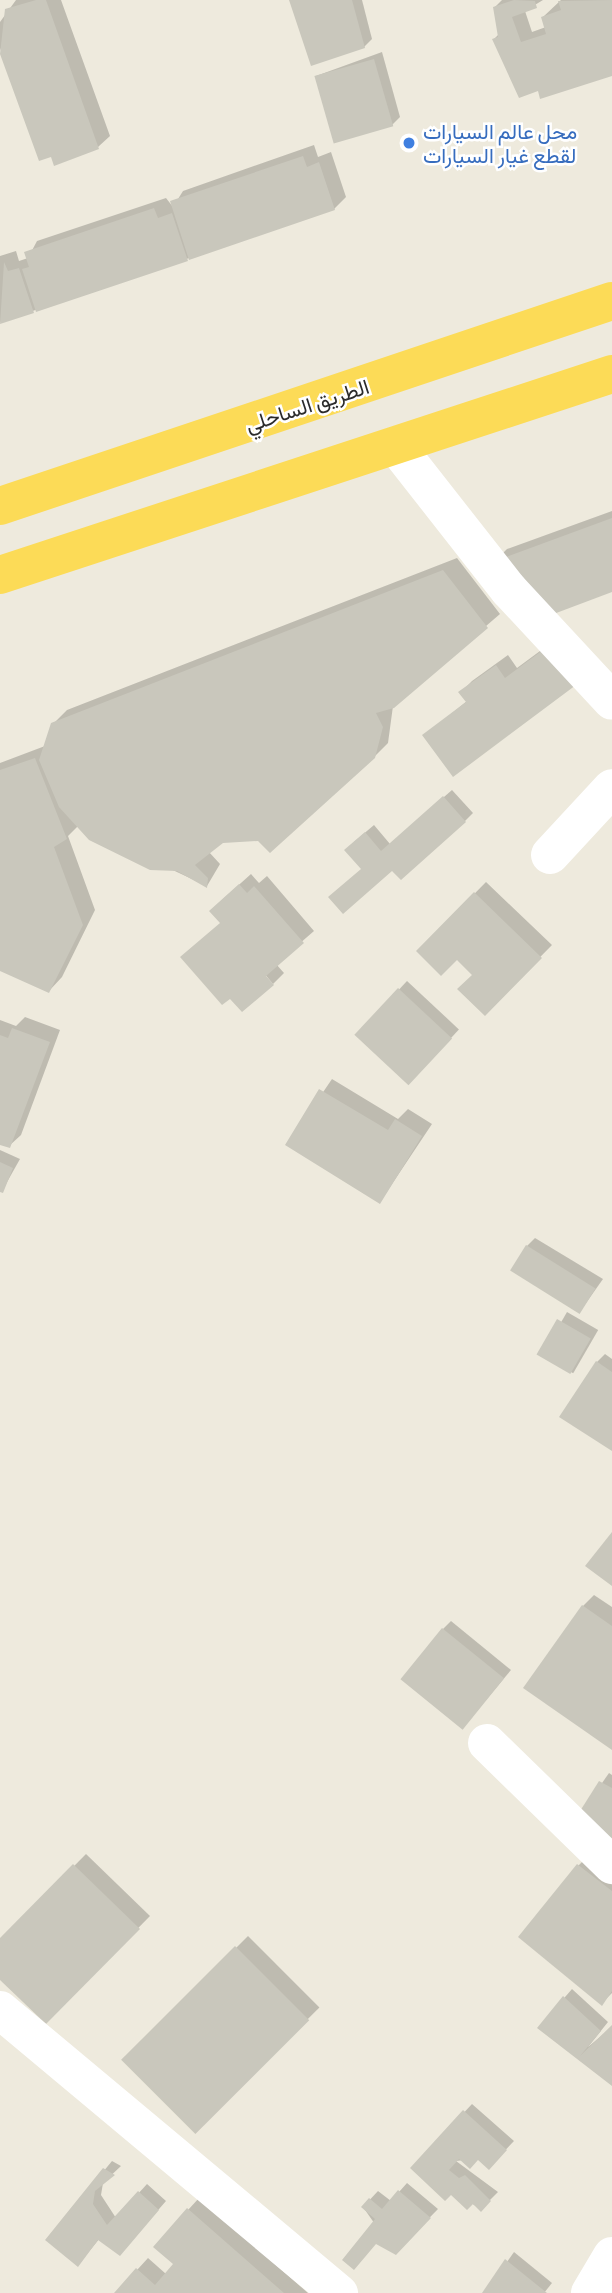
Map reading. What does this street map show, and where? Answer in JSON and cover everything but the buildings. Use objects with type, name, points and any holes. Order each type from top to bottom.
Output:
[{"type":"highway","name":"الطريق الساحلي","points":[[0,506],[612,301]]},
{"type":"highway","points":[[0,575],[612,374]]},
{"type":"street","points":[[396,446],[509,590],[612,701]]},
{"type":"street","points":[[550,855],[612,788]]},
{"type":"street","points":[[487,1744],[612,1865]]},
{"type":"street","points":[[0,2010],[339,2293]]},
{"type":"street","points":[[590,2293],[612,2256]]},
{"type":"place","name":"محل عالم السيارات لقطع غيار السيارات","points":[[409,143]]}]
